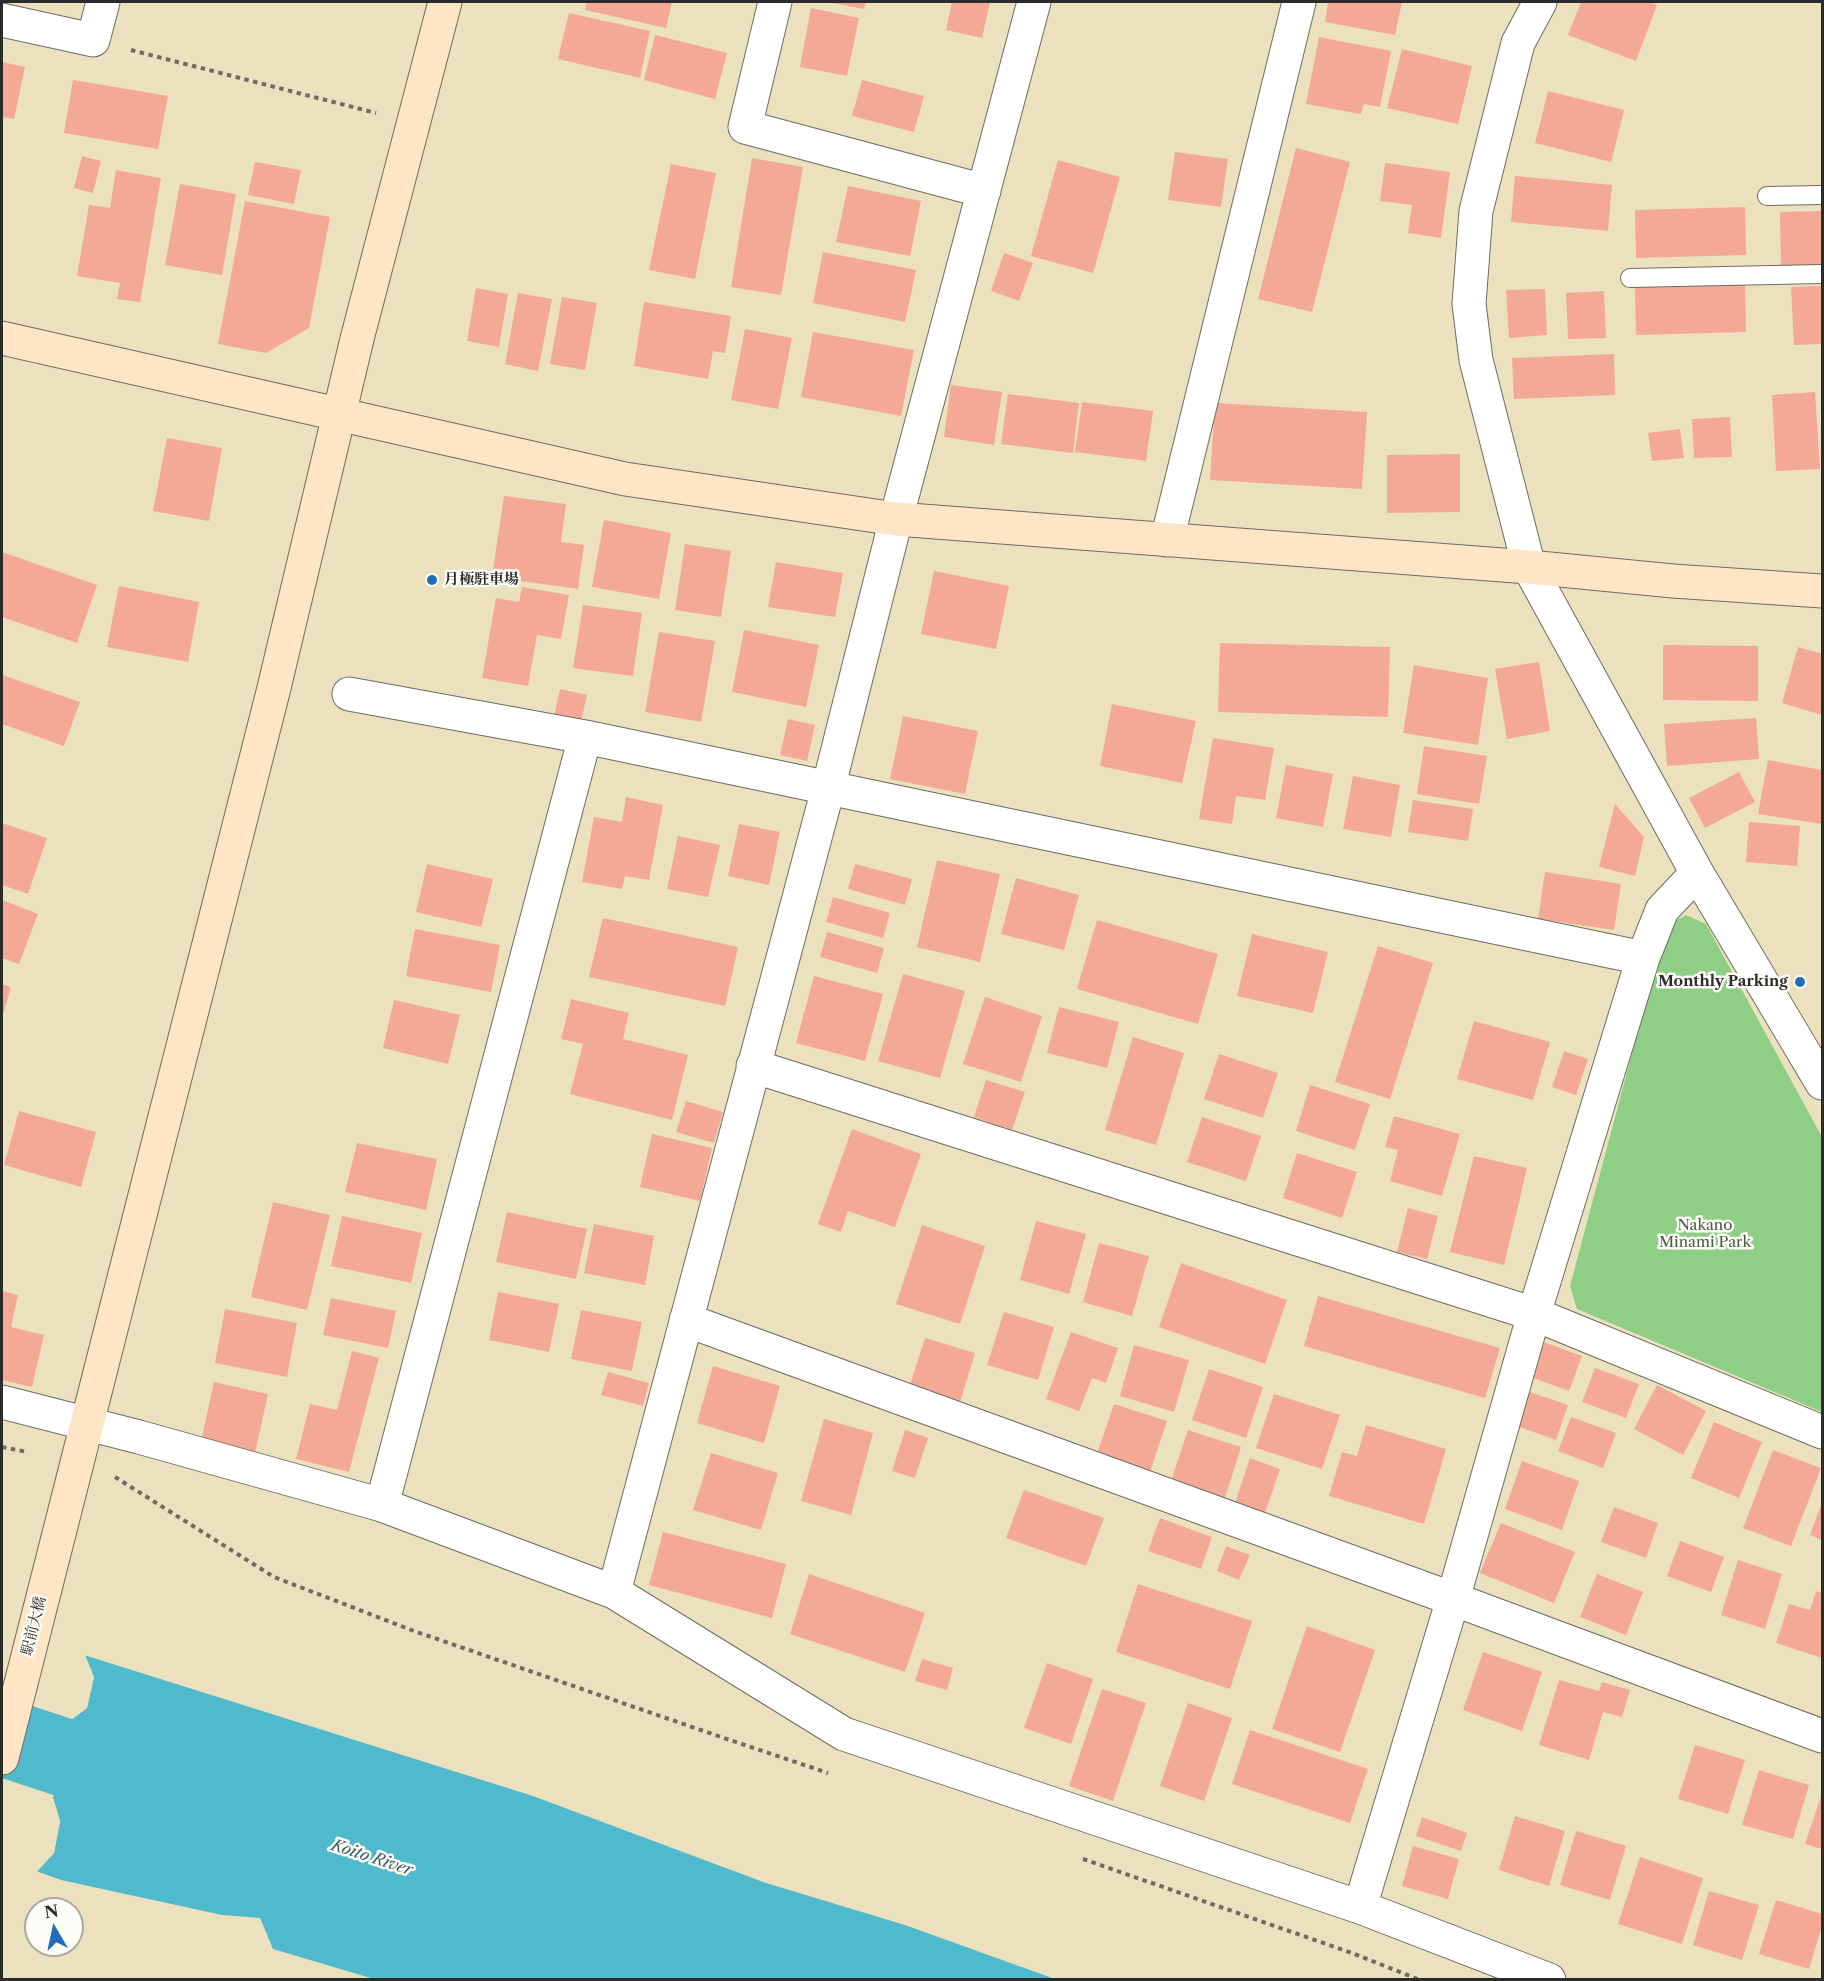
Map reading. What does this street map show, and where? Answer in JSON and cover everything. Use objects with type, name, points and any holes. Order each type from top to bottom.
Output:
[{"type":"street","points":[[2,20],[93,40],[103,2]]},
{"type":"street","name":"駅前大橋","points":[[2,1758],[67,1494],[274,687],[338,414],[445,2]]},
{"type":"street","points":[[775,2],[745,127],[984,192]]},
{"type":"street","points":[[614,1592],[828,789],[896,519],[1034,2]]},
{"type":"street","points":[[1167,540],[1299,2]]},
{"type":"street","points":[[1540,2],[1518,43],[1479,201],[1469,304],[1476,360],[1530,567],[1697,873],[1822,1083]]},
{"type":"street","points":[[2,338],[625,478],[896,519],[1822,591]]},
{"type":"street","points":[[349,694],[585,737],[1643,958]]},
{"type":"street","points":[[382,1505],[585,737]]},
{"type":"street","points":[[1360,1907],[1453,1599],[1534,1314],[1643,958],[1662,910],[1697,873]]},
{"type":"street","points":[[753,1066],[1534,1314],[1822,1432]]},
{"type":"street","points":[[686,1320],[1822,1736]]},
{"type":"street","points":[[2,1402],[382,1505],[614,1592],[844,1734],[1360,1907],[1548,1980]]},
{"type":"lane","points":[[1767,196],[1822,195]]},
{"type":"lane","points":[[1630,278],[1822,274]]},
{"type":"path","points":[[93,40],[383,115]]},
{"type":"path","points":[[2,1447],[33,1453]]},
{"type":"path","points":[[115,1477],[273,1577],[414,1631],[833,1774]]},
{"type":"path","points":[[1081,1858],[1341,1949],[1420,1980]]},
{"type":"green space","name":"Nakano Minami Park","points":[[1686,915],[1706,924],[1822,1137],[1822,1412],[1577,1309],[1570,1286],[1666,926]]},
{"type":"water","points":[[84,1655],[533,1796],[766,1883],[905,1925],[1055,1979],[374,1979],[273,1949],[260,1918],[222,1915],[61,1880],[36,1871],[54,1853],[60,1821],[53,1798],[70,1720],[87,1708],[94,1677]]},
{"type":"pier","points":[[84,1652],[94,1677],[87,1708],[70,1721],[53,1798],[60,1821],[54,1853],[35,1874],[33,1870],[51,1852],[57,1821],[50,1797],[68,1719],[85,1706],[91,1677],[81,1656]]},
{"type":"building","points":[[587,2],[672,2],[666,28],[585,10]]},
{"type":"building","points":[[828,2],[866,2],[864,9]]},
{"type":"building","points":[[952,2],[990,2],[982,38],[946,30]]},
{"type":"building","points":[[1328,2],[1402,2],[1395,35],[1325,22]]},
{"type":"building","points":[[1581,2],[1649,2],[1657,5],[1636,61],[1568,35]]},
{"type":"building","points":[[811,8],[859,18],[847,76],[800,67]]},
{"type":"building","points":[[569,13],[650,31],[640,78],[558,59]]},
{"type":"building","points":[[655,35],[727,53],[715,99],[644,80]]},
{"type":"building","points":[[1319,37],[1391,51],[1380,107],[1364,104],[1361,114],[1306,104]]},
{"type":"building","points":[[1402,49],[1472,66],[1458,124],[1387,108]]},
{"type":"building","points":[[2,62],[25,67],[14,119],[2,117]]},
{"type":"building","points":[[73,80],[168,96],[158,149],[64,133]]},
{"type":"building","points":[[862,80],[924,96],[914,132],[852,116]]},
{"type":"building","points":[[1548,91],[1624,110],[1611,162],[1535,143]]},
{"type":"building","points":[[1296,148],[1350,162],[1312,312],[1258,299]]},
{"type":"building","points":[[1175,152],[1228,159],[1221,207],[1168,200]]},
{"type":"building","points":[[82,156],[101,161],[93,193],[74,188]]},
{"type":"building","points":[[752,158],[803,167],[781,295],[731,287]]},
{"type":"building","points":[[1058,160],[1120,177],[1093,273],[1031,256]]},
{"type":"building","points":[[255,162],[301,170],[294,204],[248,195]]},
{"type":"building","points":[[1385,163],[1450,172],[1441,238],[1408,233],[1412,205],[1380,201]]},
{"type":"building","points":[[671,164],[716,173],[695,279],[649,270]]},
{"type":"building","points":[[116,170],[161,178],[140,302],[117,299],[120,283],[77,276],[89,205],[110,208]]},
{"type":"building","points":[[1515,176],[1612,185],[1608,231],[1511,222]]},
{"type":"building","points":[[180,184],[236,194],[222,275],[165,265]]},
{"type":"building","points":[[848,186],[921,201],[910,256],[836,242]]},
{"type":"building","points":[[245,201],[330,217],[309,328],[266,353],[218,344]]},
{"type":"building","points":[[1745,207],[1746,255],[1636,258],[1635,210]]},
{"type":"building","points":[[1822,211],[1822,269],[1781,270],[1780,212]]},
{"type":"building","points":[[823,252],[916,270],[905,322],[813,303]]},
{"type":"building","points":[[1004,253],[1033,263],[1019,301],[991,291]]},
{"type":"building","points":[[1745,284],[1746,332],[1636,335],[1635,287]]},
{"type":"building","points":[[1822,286],[1822,344],[1794,345],[1791,287]]},
{"type":"building","points":[[476,288],[508,294],[499,347],[467,341]]},
{"type":"building","points":[[1545,289],[1547,335],[1509,338],[1506,290]]},
{"type":"building","points":[[1604,291],[1606,338],[1568,339],[1566,293]]},
{"type":"building","points":[[518,293],[552,299],[538,371],[505,364]]},
{"type":"building","points":[[562,297],[597,303],[585,370],[550,364]]},
{"type":"building","points":[[644,302],[731,316],[725,353],[713,351],[708,379],[634,366]]},
{"type":"building","points":[[745,329],[792,338],[778,409],[731,400]]},
{"type":"building","points":[[813,332],[914,350],[901,416],[801,397]]},
{"type":"building","points":[[1614,354],[1615,395],[1514,399],[1512,358]]},
{"type":"building","points":[[951,385],[1002,392],[994,445],[944,437]]},
{"type":"building","points":[[1815,392],[1820,469],[1776,471],[1772,395]]},
{"type":"building","points":[[1008,394],[1079,403],[1073,453],[1001,444]]},
{"type":"building","points":[[1082,402],[1153,411],[1146,461],[1075,452]]},
{"type":"building","points":[[1215,403],[1367,412],[1362,489],[1210,480]]},
{"type":"building","points":[[1730,417],[1732,457],[1694,458],[1692,419]]},
{"type":"building","points":[[1680,429],[1684,458],[1652,461],[1648,433]]},
{"type":"building","points":[[167,438],[222,448],[209,521],[153,511]]},
{"type":"building","points":[[1460,454],[1460,512],[1387,513],[1387,455]]},
{"type":"building","points":[[504,496],[566,504],[561,542],[584,545],[578,589],[492,577]]},
{"type":"building","points":[[604,520],[671,533],[659,599],[592,587]]},
{"type":"building","points":[[685,544],[731,551],[721,617],[675,610]]},
{"type":"building","points":[[2,552],[97,585],[77,643],[2,617]]},
{"type":"building","points":[[776,562],[843,573],[835,617],[768,607]]},
{"type":"building","points":[[934,571],[1009,586],[996,649],[921,634]]},
{"type":"building","points":[[119,586],[199,602],[188,662],[107,647]]},
{"type":"building","points":[[522,587],[569,595],[561,639],[537,635],[528,686],[482,678],[496,598],[519,602]]},
{"type":"building","points":[[583,605],[642,613],[633,676],[573,668]]},
{"type":"building","points":[[744,630],[819,645],[806,707],[732,692]]},
{"type":"building","points":[[659,632],[715,641],[701,722],[645,712]]},
{"type":"building","points":[[1220,643],[1390,647],[1388,717],[1218,712]]},
{"type":"building","points":[[1663,645],[1758,646],[1758,701],[1663,700]]},
{"type":"building","points":[[1798,647],[1822,654],[1822,715],[1782,703]]},
{"type":"building","points":[[1539,662],[1550,731],[1507,739],[1495,669]]},
{"type":"building","points":[[1414,665],[1488,678],[1478,745],[1403,733]]},
{"type":"building","points":[[2,675],[80,702],[64,746],[2,724]]},
{"type":"building","points":[[560,689],[587,695],[579,730],[552,725]]},
{"type":"building","points":[[1112,704],[1196,721],[1182,783],[1100,766]]},
{"type":"building","points":[[903,716],[978,731],[965,794],[890,779]]},
{"type":"building","points":[[1756,718],[1759,759],[1667,766],[1664,724]]},
{"type":"building","points":[[788,719],[815,725],[807,761],[780,755]]},
{"type":"building","points":[[1213,738],[1274,748],[1265,800],[1236,796],[1232,824],[1199,819]]},
{"type":"building","points":[[1424,746],[1487,756],[1479,804],[1417,794]]},
{"type":"building","points":[[1768,760],[1822,770],[1822,824],[1758,814]]},
{"type":"building","points":[[1286,765],[1333,774],[1323,827],[1276,818]]},
{"type":"building","points":[[1739,772],[1755,802],[1705,828],[1689,798]]},
{"type":"building","points":[[1353,776],[1400,785],[1391,837],[1343,829]]},
{"type":"building","points":[[626,797],[663,805],[649,880],[625,876],[622,889],[582,882],[594,817],[622,822]]},
{"type":"building","points":[[1413,800],[1473,809],[1468,841],[1408,832]]},
{"type":"building","points":[[1615,804],[1644,837],[1635,876],[1599,867]]},
{"type":"building","points":[[1749,822],[1800,826],[1797,866],[1746,862]]},
{"type":"building","points":[[2,823],[47,838],[28,894],[2,885]]},
{"type":"building","points":[[739,824],[780,832],[769,885],[728,876]]},
{"type":"building","points":[[678,836],[720,845],[708,897],[667,889]]},
{"type":"building","points":[[937,860],[1000,874],[980,962],[917,947]]},
{"type":"building","points":[[427,864],[493,879],[481,927],[416,912]]},
{"type":"building","points":[[855,864],[912,879],[905,905],[848,889]]},
{"type":"building","points":[[1545,872],[1621,884],[1614,930],[1538,919]]},
{"type":"building","points":[[1016,878],[1079,895],[1064,950],[1001,934]]},
{"type":"building","points":[[833,897],[890,913],[883,938],[826,922]]},
{"type":"building","points":[[2,900],[38,914],[19,964],[2,958]]},
{"type":"building","points":[[603,918],[738,947],[725,1006],[589,977]]},
{"type":"building","points":[[1097,920],[1218,954],[1198,1024],[1077,989]]},
{"type":"building","points":[[415,929],[500,945],[491,992],[406,976]]},
{"type":"building","points":[[827,932],[884,948],[877,973],[820,957]]},
{"type":"building","points":[[1252,934],[1328,952],[1313,1013],[1237,996]]},
{"type":"building","points":[[1378,946],[1433,963],[1390,1099],[1335,1082]]},
{"type":"building","points":[[903,974],[965,991],[940,1078],[878,1061]]},
{"type":"building","points":[[814,976],[883,994],[865,1061],[796,1043]]},
{"type":"building","points":[[2,984],[11,987],[2,1018]]},
{"type":"building","points":[[985,997],[1042,1016],[1021,1082],[963,1064]]},
{"type":"building","points":[[571,999],[629,1013],[623,1039],[688,1055],[672,1120],[570,1094],[583,1044],[561,1039]]},
{"type":"building","points":[[394,1000],[460,1015],[448,1064],[383,1048]]},
{"type":"building","points":[[1059,1007],[1119,1022],[1107,1068],[1047,1053]]},
{"type":"building","points":[[1474,1021],[1550,1042],[1533,1100],[1457,1079]]},
{"type":"building","points":[[1133,1037],[1184,1053],[1156,1145],[1105,1130]]},
{"type":"building","points":[[1564,1051],[1588,1059],[1576,1095],[1552,1087]]},
{"type":"building","points":[[1219,1054],[1278,1073],[1263,1118],[1204,1099]]},
{"type":"building","points":[[986,1080],[1025,1092],[1012,1130],[974,1117]]},
{"type":"building","points":[[1310,1085],[1370,1104],[1355,1150],[1296,1131]]},
{"type":"building","points":[[686,1101],[723,1112],[714,1143],[676,1132]]},
{"type":"building","points":[[19,1111],[96,1132],[81,1187],[4,1165]]},
{"type":"building","points":[[1394,1116],[1460,1134],[1442,1196],[1390,1181],[1398,1150],[1385,1147]]},
{"type":"building","points":[[1202,1117],[1261,1136],[1246,1181],[1187,1162]]},
{"type":"building","points":[[852,1129],[921,1154],[895,1227],[848,1211],[841,1232],[818,1224]]},
{"type":"building","points":[[652,1134],[712,1148],[700,1201],[640,1187]]},
{"type":"building","points":[[357,1143],[437,1159],[426,1210],[345,1192]]},
{"type":"building","points":[[1297,1153],[1357,1172],[1342,1218],[1283,1198]]},
{"type":"building","points":[[1474,1156],[1527,1168],[1504,1265],[1450,1252]]},
{"type":"building","points":[[273,1202],[330,1215],[307,1310],[251,1297]]},
{"type":"building","points":[[1408,1208],[1438,1216],[1427,1259],[1397,1252]]},
{"type":"building","points":[[507,1212],[587,1229],[576,1279],[496,1262]]},
{"type":"building","points":[[342,1216],[422,1233],[411,1283],[331,1266]]},
{"type":"building","points":[[1036,1221],[1086,1234],[1069,1294],[1020,1280]]},
{"type":"building","points":[[594,1224],[654,1236],[645,1285],[584,1273]]},
{"type":"building","points":[[922,1225],[985,1246],[960,1324],[896,1304]]},
{"type":"building","points":[[1099,1243],[1149,1256],[1132,1316],[1083,1302]]},
{"type":"building","points":[[1181,1263],[1287,1300],[1265,1364],[1159,1327]]},
{"type":"building","points":[[2,1291],[18,1295],[11,1327],[44,1335],[32,1387],[2,1380]]},
{"type":"building","points":[[498,1292],[559,1304],[549,1352],[489,1340]]},
{"type":"building","points":[[1318,1296],[1500,1348],[1485,1398],[1304,1346]]},
{"type":"building","points":[[331,1298],[396,1311],[388,1348],[323,1335]]},
{"type":"building","points":[[225,1309],[297,1323],[287,1377],[215,1363]]},
{"type":"building","points":[[581,1310],[642,1322],[632,1371],[571,1359]]},
{"type":"building","points":[[1004,1312],[1054,1327],[1038,1380],[987,1365]]},
{"type":"building","points":[[1071,1332],[1118,1348],[1106,1383],[1092,1378],[1079,1411],[1046,1399]]},
{"type":"building","points":[[925,1338],[975,1353],[959,1406],[908,1391]]},
{"type":"building","points":[[1538,1340],[1582,1356],[1569,1391],[1525,1375]]},
{"type":"building","points":[[1134,1345],[1189,1360],[1174,1412],[1120,1396]]},
{"type":"building","points":[[352,1351],[379,1358],[349,1472],[296,1459],[310,1404],[337,1410]]},
{"type":"building","points":[[713,1366],[780,1386],[764,1443],[697,1423]]},
{"type":"building","points":[[1595,1368],[1639,1384],[1626,1418],[1582,1402]]},
{"type":"building","points":[[1209,1369],[1263,1387],[1246,1438],[1192,1420]]},
{"type":"building","points":[[608,1372],[649,1383],[643,1406],[601,1395]]},
{"type":"building","points":[[214,1382],[268,1394],[255,1453],[201,1441]]},
{"type":"building","points":[[1657,1385],[1706,1411],[1683,1455],[1634,1429]]},
{"type":"building","points":[[1524,1390],[1568,1405],[1556,1440],[1511,1424]]},
{"type":"building","points":[[1274,1394],[1340,1415],[1322,1469],[1256,1448]]},
{"type":"building","points":[[1114,1404],[1167,1421],[1150,1472],[1097,1454]]},
{"type":"building","points":[[1571,1417],[1616,1433],[1603,1468],[1558,1451]]},
{"type":"building","points":[[824,1419],[873,1433],[851,1515],[801,1501]]},
{"type":"building","points":[[1714,1422],[1762,1442],[1739,1498],[1691,1478]]},
{"type":"building","points":[[1366,1425],[1446,1449],[1424,1524],[1329,1496],[1342,1452],[1357,1456]]},
{"type":"building","points":[[905,1430],[928,1438],[915,1478],[892,1471]]},
{"type":"building","points":[[1188,1430],[1241,1447],[1225,1498],[1171,1481]]},
{"type":"building","points":[[1773,1450],[1821,1468],[1791,1546],[1743,1528]]},
{"type":"building","points":[[711,1453],[778,1473],[761,1530],[693,1510]]},
{"type":"building","points":[[1250,1458],[1280,1469],[1263,1519],[1233,1509]]},
{"type":"building","points":[[1522,1461],[1579,1481],[1562,1530],[1505,1509]]},
{"type":"building","points":[[1024,1490],[1104,1518],[1086,1566],[1006,1538]]},
{"type":"building","points":[[1822,1502],[1822,1540],[1810,1535]]},
{"type":"building","points":[[1614,1507],[1658,1523],[1646,1558],[1601,1542]]},
{"type":"building","points":[[1160,1518],[1212,1537],[1201,1569],[1148,1551]]},
{"type":"building","points":[[1501,1523],[1575,1552],[1554,1603],[1480,1573]]},
{"type":"building","points":[[663,1532],[786,1564],[772,1618],[649,1585]]},
{"type":"building","points":[[1680,1541],[1724,1557],[1711,1592],[1667,1576]]},
{"type":"building","points":[[1226,1546],[1250,1555],[1239,1580],[1217,1571]]},
{"type":"building","points":[[1738,1560],[1782,1574],[1765,1629],[1721,1615]]},
{"type":"building","points":[[809,1574],[925,1613],[905,1672],[790,1634]]},
{"type":"building","points":[[1597,1574],[1643,1592],[1626,1635],[1580,1617]]},
{"type":"building","points":[[1138,1584],[1252,1621],[1230,1689],[1116,1652]]},
{"type":"building","points":[[1816,1591],[1822,1593],[1822,1658],[1776,1643],[1789,1604],[1810,1610]]},
{"type":"building","points":[[1307,1626],[1375,1650],[1340,1752],[1272,1729]]},
{"type":"building","points":[[1483,1652],[1542,1672],[1522,1731],[1463,1710]]},
{"type":"building","points":[[922,1659],[953,1668],[947,1690],[915,1681]]},
{"type":"building","points":[[1047,1663],[1093,1679],[1071,1744],[1024,1728]]},
{"type":"building","points":[[1559,1680],[1599,1691],[1602,1682],[1630,1690],[1622,1717],[1603,1712],[1589,1760],[1539,1745]]},
{"type":"building","points":[[1102,1689],[1146,1703],[1113,1801],[1069,1786]]},
{"type":"building","points":[[1188,1703],[1232,1718],[1204,1801],[1160,1786]]},
{"type":"building","points":[[1250,1730],[1368,1769],[1350,1823],[1232,1784]]},
{"type":"building","points":[[1695,1745],[1745,1760],[1728,1814],[1678,1799]]},
{"type":"building","points":[[1759,1770],[1809,1785],[1793,1839],[1742,1825]]},
{"type":"building","points":[[1822,1793],[1822,1849],[1805,1844]]},
{"type":"building","points":[[1515,1816],[1565,1831],[1549,1886],[1499,1870]]},
{"type":"building","points":[[1422,1817],[1467,1833],[1461,1851],[1416,1836]]},
{"type":"building","points":[[1576,1831],[1626,1846],[1610,1900],[1560,1885]]},
{"type":"building","points":[[1413,1846],[1459,1859],[1448,1899],[1402,1886]]},
{"type":"building","points":[[1640,1857],[1703,1878],[1682,1944],[1618,1924]]},
{"type":"building","points":[[1709,1891],[1759,1905],[1742,1960],[1693,1945]]},
{"type":"building","points":[[1776,1900],[1822,1914],[1822,1926],[1809,1969],[1759,1954]]},
{"type":"waterway","name":"Koito River","points":[[2,1737],[166,1791]]},
{"type":"place","name":"月極駐車場","points":[[432,580]]},
{"type":"place","name":"Monthly Parking","points":[[1800,982]]}]
